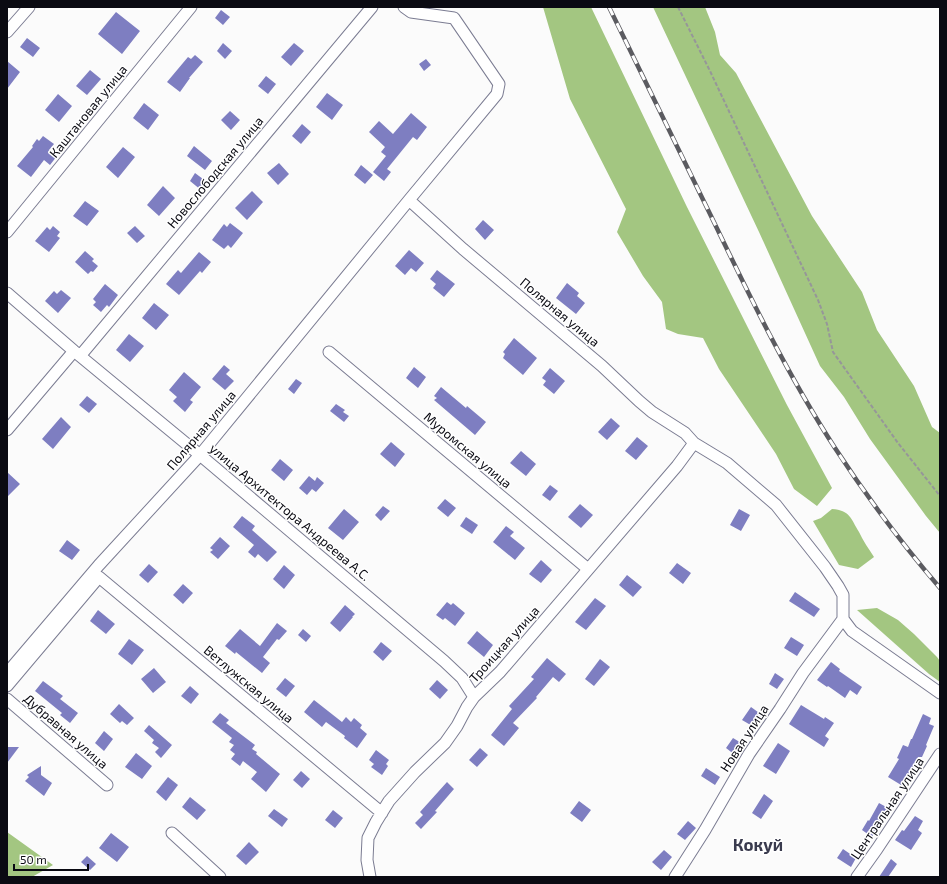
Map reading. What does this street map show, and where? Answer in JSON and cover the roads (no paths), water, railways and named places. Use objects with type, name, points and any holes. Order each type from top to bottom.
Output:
[{"type":"street","points":[[7,32],[29,7]]},
{"type":"street","name":"Каштановая улица","points":[[7,232],[191,7]]},
{"type":"street","name":"Новослободская улица","points":[[7,430],[77,353],[372,7]]},
{"type":"street","name":"Полярная улица","points":[[7,673],[99,565],[200,454],[497,94],[499,84],[454,18],[411,12],[404,7]]},
{"type":"street","name":"Полярная улица","points":[[409,200],[463,249],[602,366],[639,401],[652,412],[685,433],[694,443]]},
{"type":"street","name":"улица Архитектора Андреева А.С.","points":[[7,293],[444,661],[462,678],[474,697]]},
{"type":"street","name":"Муромская улица","points":[[329,352],[588,569]]},
{"type":"street","points":[[694,443],[727,462],[776,505],[825,567],[838,586],[843,595],[843,619],[852,631],[940,693]]},
{"type":"street","name":"Троицкая улица","points":[[370,877],[367,860],[368,838],[389,801],[415,772],[445,743],[474,697],[500,672],[672,471],[694,443]]},
{"type":"street","name":"Ветлужская улица","points":[[7,686],[99,577],[382,813]]},
{"type":"street","name":"Новая улица","points":[[675,877],[705,830],[749,754],[803,672],[843,619]]},
{"type":"street","name":"Дубравная улица","points":[[7,699],[107,785]]},
{"type":"street","name":"Центральная улица","points":[[857,877],[940,754]]},
{"type":"street","points":[[172,833],[220,877]]},
{"type":"railway","points":[[609,7],[754,305],[801,392],[835,448],[885,520],[940,588]]},
{"type":"district","name":"Кокуй","points":[[758,845]]}]
